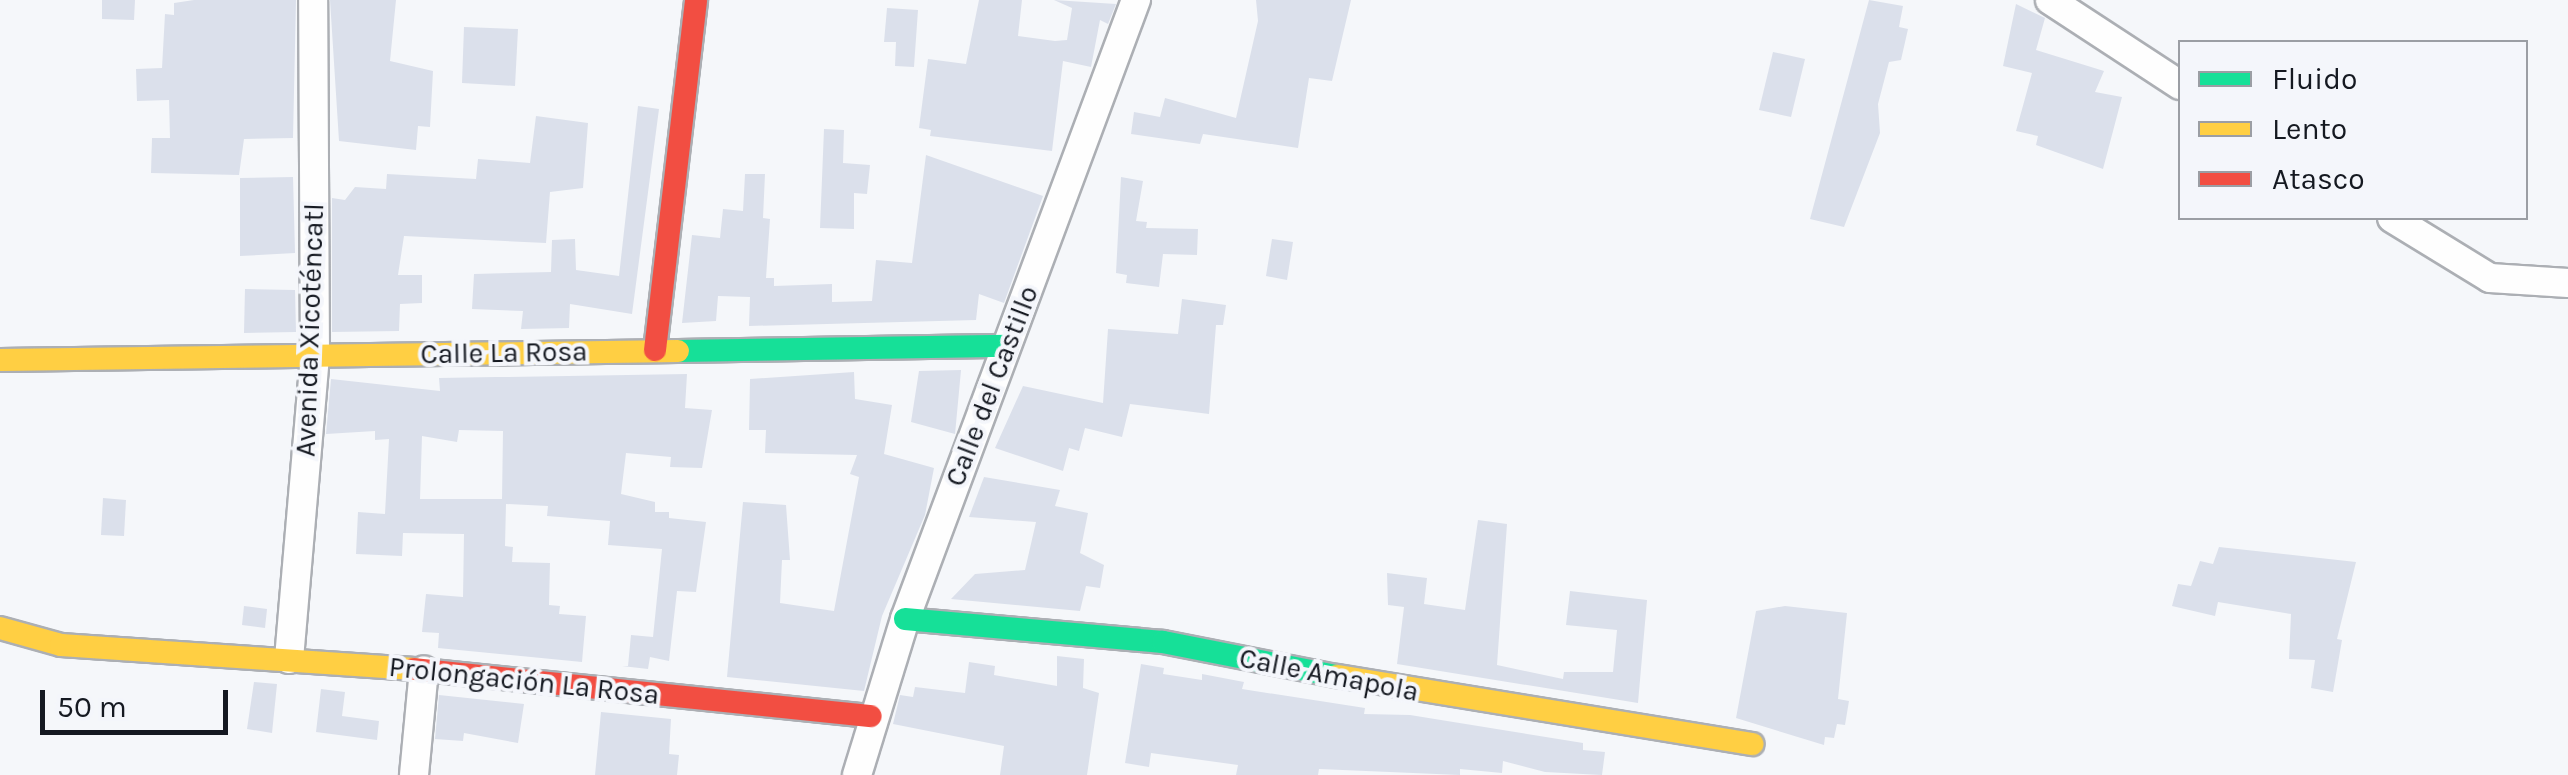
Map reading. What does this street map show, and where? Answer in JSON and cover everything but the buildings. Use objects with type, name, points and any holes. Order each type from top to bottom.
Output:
[{"type":"street","name":"Avenida Xicoténcatl","points":[[289,659],[315,356],[313,0]]},
{"type":"street","points":[[656,350],[696,0]]},
{"type":"street","name":"Calle del Castillo","points":[[856,775],[871,716],[905,620],[1136,0]]},
{"type":"street","points":[[2050,0],[2178,85]]},
{"type":"street","points":[[2395,220],[2490,278],[2568,283]]},
{"type":"street","name":"Calle La Rosa","points":[[0,360],[1008,346]]},
{"type":"street","name":"Calle Amapola","points":[[905,620],[1162,642],[1458,700],[1752,744]]},
{"type":"street","name":"Prolongación La Rosa","points":[[0,628],[61,645],[424,670],[871,716]]},
{"type":"street","points":[[414,775],[424,670]]},
{"type":"traffic: fast","points":[[678,351],[1008,346]]},
{"type":"traffic: fast","points":[[905,619],[1163,642],[1337,676]]},
{"type":"traffic: slow","points":[[0,360],[678,351]]},
{"type":"traffic: slow","points":[[0,628],[61,645],[414,669]]},
{"type":"traffic: slow","points":[[1337,676],[1752,744]]},
{"type":"traffic: jam","points":[[655,350],[696,0]]},
{"type":"traffic: jam","points":[[414,669],[871,716]]}]
